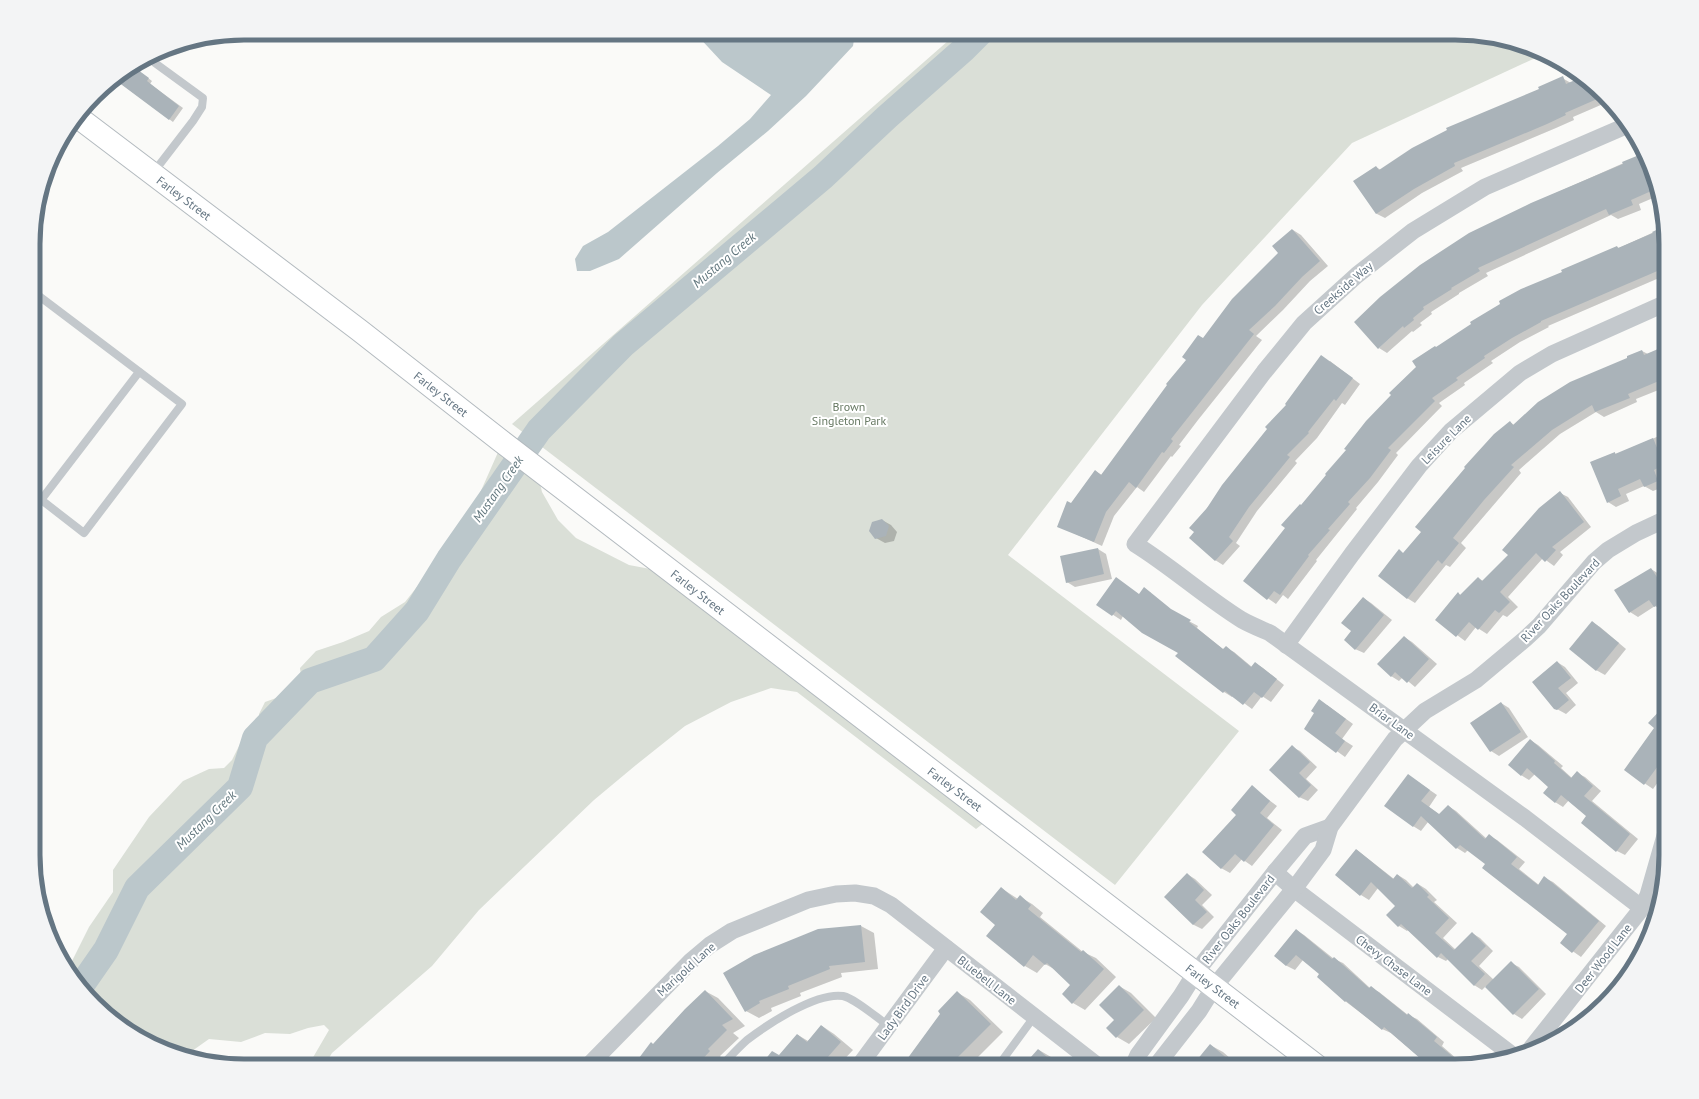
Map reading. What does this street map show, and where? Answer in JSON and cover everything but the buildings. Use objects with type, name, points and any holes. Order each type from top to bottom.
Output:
[{"type":"street","name":"Farley Street","points":[[82,120],[359,330],[501,441],[1308,1059]]},
{"type":"street","name":"Creekside Way","points":[[1135,544],[1259,378],[1299,329],[1330,298],[1351,280],[1413,231],[1485,187],[1622,127]]},
{"type":"street","name":"Leisure Lane","points":[[1286,645],[1352,554],[1419,466],[1451,431],[1520,373],[1552,354],[1659,306]]},
{"type":"street","name":"River Oaks Boulevard","points":[[1161,1059],[1199,1011],[1214,987],[1294,889],[1323,850],[1330,827],[1395,739],[1425,711],[1476,680],[1525,639],[1539,626],[1594,562],[1608,550],[1636,533],[1659,522]]},
{"type":"street","name":"Briar Lane","points":[[1135,544],[1161,560],[1214,601],[1244,621],[1270,633],[1525,818],[1642,908]]},
{"type":"street","name":"River Oaks Boulevard","points":[[1137,1059],[1196,972],[1305,836],[1330,827]]},
{"type":"street","name":"Deer Wood Lane","points":[[1536,1042],[1642,908],[1648,895],[1659,856]]},
{"type":"street","name":"Chevy Chase Lane","points":[[1275,872],[1294,889],[1508,1052]]},
{"type":"street","name":"Marigold Lane","points":[[595,1059],[691,961],[710,945],[732,931],[808,900],[836,894],[856,893],[874,896]]},
{"type":"street","name":"Bluebell Lane","points":[[874,896],[890,905],[1089,1059]]},
{"type":"street","name":"Lady Bird Drive","points":[[865,1059],[946,948]]},
{"type":"lane","points":[[153,174],[193,121],[202,107],[203,98],[155,62]]},
{"type":"lane","points":[[40,297],[182,404],[84,533],[40,500]]},
{"type":"lane","points":[[40,496],[139,372]]},
{"type":"lane","points":[[729,1059],[746,1041],[791,1011],[830,997],[843,996],[853,1001],[889,1026]]},
{"type":"lane","points":[[1003,1059],[1034,1017]]},
{"type":"green space","name":"Brown Singleton Park","points":[[949,40],[1469,40],[1508,47],[1537,57],[1352,143],[1202,305],[1008,555],[1239,731],[1115,885],[512,424]]},
{"type":"green space","points":[[499,450],[539,479],[542,492],[558,520],[576,538],[629,565],[661,571],[985,822],[976,829],[797,692],[771,688],[731,702],[685,726],[594,800],[479,910],[432,966],[332,1053],[328,1059],[312,1059],[329,1030],[324,1025],[290,1034],[265,1033],[241,1042],[209,1039],[191,1052],[154,1038],[131,1025],[109,1008],[91,990],[71,963],[89,927],[113,892],[113,870],[149,817],[183,781],[209,769],[224,768],[232,760],[242,740],[259,728],[259,714],[265,702],[279,697],[295,704],[303,693],[300,668],[316,651],[369,631],[381,617],[405,602],[428,573],[456,557],[472,511]]},
{"type":"shaded area","points":[[702,40],[854,40],[853,46],[806,96],[768,131],[717,173],[619,259],[590,271],[577,271],[575,259],[583,246],[608,232],[718,146],[750,119],[771,95],[722,62]]},
{"type":"waterway","name":"Mustang Creek","points":[[84,982],[106,950],[137,888],[240,787],[255,738],[310,681],[374,659],[417,611],[449,559],[539,430],[623,345],[823,177],[973,40]]}]
